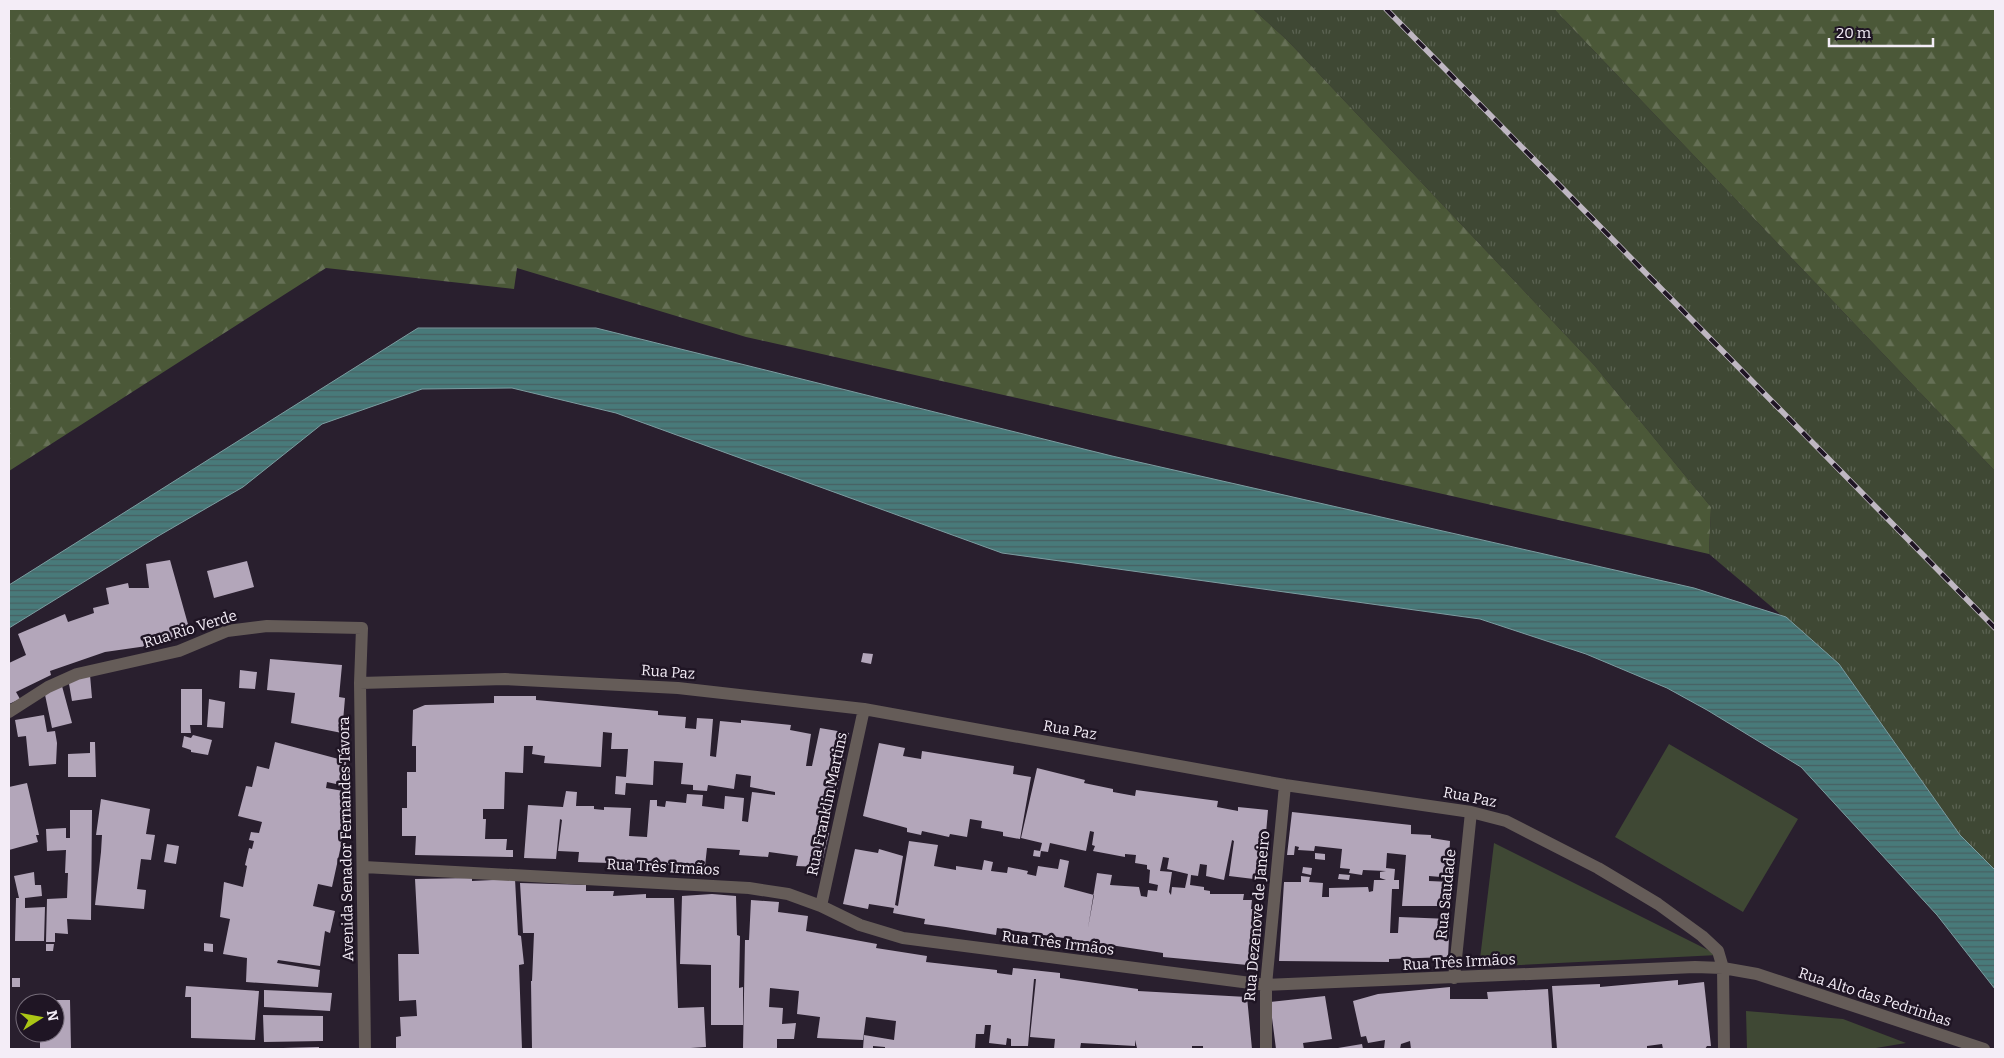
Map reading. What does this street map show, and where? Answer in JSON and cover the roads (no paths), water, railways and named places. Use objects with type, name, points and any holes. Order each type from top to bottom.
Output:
[{"type":"street","name":"Rua Rio Verde","points":[[9,712],[48,687],[78,674],[179,651],[227,631],[267,626],[362,628]]},
{"type":"street","name":"Avenida Senador Fernandes Távora","points":[[362,628],[360,683],[364,867],[364,1049]]},
{"type":"street","name":"Rua Paz","points":[[360,683],[505,679],[678,688],[864,709],[1285,785],[1470,812],[1506,821],[1598,868],[1658,904],[1702,936],[1718,951],[1723,968]]},
{"type":"street","name":"Rua Franklin Martins","points":[[821,906],[864,709]]},
{"type":"street","name":"Rua Dezenove de Janeiro","points":[[1266,1049],[1266,985],[1285,785]]},
{"type":"street","name":"Rua Saudade","points":[[1454,978],[1470,812]]},
{"type":"street","name":"Rua Três Irmãos","points":[[364,867],[749,888],[788,894],[821,906],[860,925],[903,938],[1266,985],[1685,967],[1723,968],[1757,974]]},
{"type":"street","points":[[1723,968],[1724,1049]]},
{"type":"street","name":"Rua Alto das Pedrinhas","points":[[1757,974],[1984,1049]]},
{"type":"railway","points":[[1386,9],[1995,628]]}]
